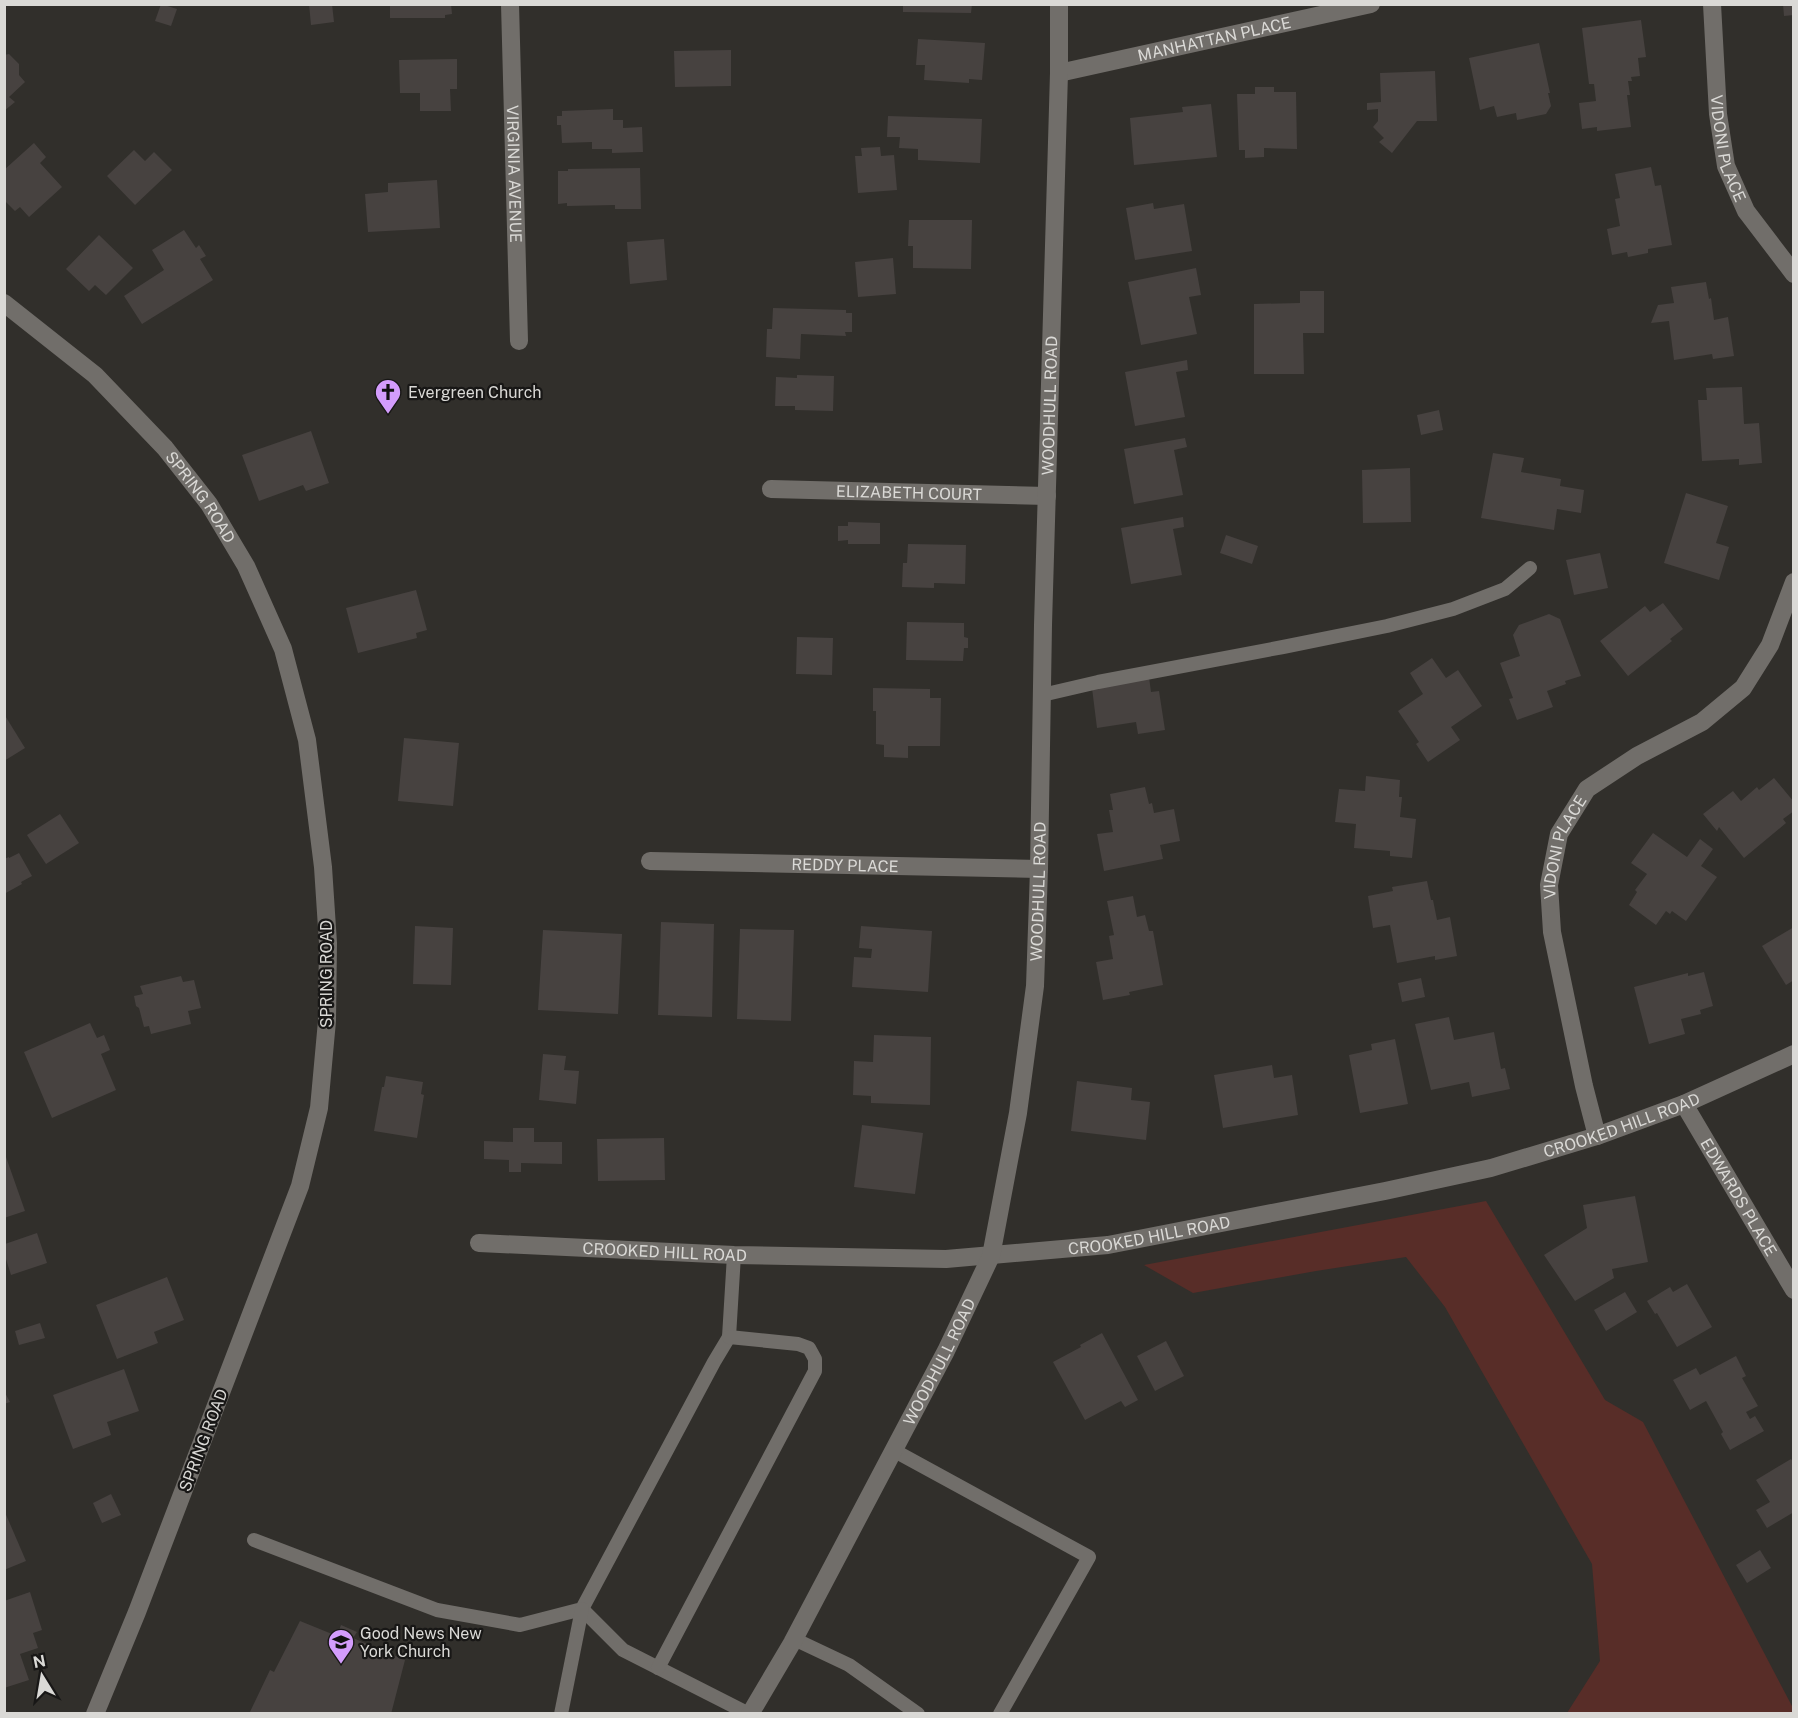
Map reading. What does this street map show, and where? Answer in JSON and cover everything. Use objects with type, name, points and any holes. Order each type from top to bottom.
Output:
[{"type":"street","name":"VIRGINIA AVENUE","points":[[510,4],[519,341]]},
{"type":"street","name":"WOODHULL ROAD","points":[[749,1713],[794,1639],[946,1351],[991,1256],[1018,1113],[1035,986],[1059,4]]},
{"type":"street","name":"MANHATTAN PLACE","points":[[1059,73],[1371,4]]},
{"type":"street","name":"VIDONI PLACE","points":[[1712,4],[1718,114],[1726,166],[1746,211],[1794,274]]},
{"type":"street","name":"SPRING ROAD","points":[[4,303],[95,375],[165,448],[209,504],[246,566],[283,650],[307,740],[323,867],[327,944],[327,1021],[319,1108],[300,1186],[137,1612],[95,1713]]},
{"type":"street","name":"ELIZABETH COURT","points":[[771,489],[1047,496]]},
{"type":"street","name":"VIDONI PLACE","points":[[1597,1137],[1552,932],[1549,885],[1559,834],[1587,789],[1637,756],[1702,722],[1743,688],[1770,645],[1794,582]]},
{"type":"street","name":"REDDY PLACE","points":[[650,861],[1039,869]]},
{"type":"street","name":"CROOKED HILL ROAD","points":[[479,1243],[734,1256],[946,1259],[1108,1245],[1491,1168],[1597,1137],[1684,1104],[1794,1054]]},
{"type":"street","name":"EDWARDS PLACE","points":[[1684,1104],[1794,1290]]},
{"type":"lane","points":[[1042,695],[1387,626],[1453,609],[1505,589],[1530,568]]},
{"type":"lane","points":[[561,1713],[582,1609],[729,1337],[734,1256]]},
{"type":"lane","points":[[658,1668],[815,1371],[815,1359],[809,1348],[798,1344],[729,1337]]},
{"type":"lane","points":[[893,1450],[1089,1557],[1000,1713]]},
{"type":"lane","points":[[254,1540],[436,1610],[520,1625],[582,1609]]},
{"type":"lane","points":[[582,1609],[623,1650],[749,1713]]},
{"type":"lane","points":[[794,1639],[849,1665],[918,1713]]},
{"type":"shaded area","points":[[1486,1201],[1605,1400],[1643,1422],[1793,1708],[1793,1713],[1567,1713],[1600,1661],[1592,1564],[1445,1307],[1406,1257],[1193,1293],[1144,1265]]},
{"type":"building","points":[[161,4],[177,9],[171,26],[155,21]]},
{"type":"building","points":[[309,4],[332,4],[334,22],[311,25]]},
{"type":"building","points":[[390,4],[451,4],[452,14],[445,15],[445,18],[390,18]]},
{"type":"building","points":[[903,4],[972,4],[971,13],[903,12]]},
{"type":"building","points":[[1783,4],[1794,4],[1794,15],[1784,16]]},
{"type":"building","points":[[1641,20],[1646,57],[1638,58],[1640,76],[1631,77],[1632,81],[1628,81],[1630,95],[1627,95],[1631,127],[1597,131],[1597,127],[1582,129],[1579,103],[1596,101],[1594,84],[1589,84],[1582,28]]},
{"type":"building","points":[[918,39],[985,43],[982,80],[969,79],[969,83],[924,80],[925,65],[916,65]]},
{"type":"building","points":[[1539,43],[1550,93],[1548,93],[1551,106],[1546,114],[1517,120],[1516,113],[1497,117],[1494,106],[1480,110],[1469,58]]},
{"type":"building","points":[[731,50],[731,86],[675,87],[674,51]]},
{"type":"building","points":[[9,54],[19,64],[19,75],[25,82],[9,97],[15,102],[4,111],[4,55]]},
{"type":"building","points":[[457,59],[457,89],[450,89],[451,111],[420,111],[420,93],[400,93],[399,60]]},
{"type":"building","points":[[1435,71],[1437,121],[1417,121],[1392,153],[1379,142],[1384,138],[1373,127],[1378,121],[1378,109],[1367,110],[1367,103],[1381,102],[1380,73]]},
{"type":"building","points":[[1255,87],[1274,87],[1274,92],[1296,92],[1297,149],[1264,148],[1264,157],[1245,158],[1245,150],[1239,150],[1237,94],[1255,94]]},
{"type":"building","points":[[1211,104],[1217,157],[1134,165],[1130,118],[1183,112],[1182,107]]},
{"type":"building","points":[[613,109],[613,120],[623,120],[623,128],[642,127],[643,152],[612,153],[612,149],[592,149],[592,142],[562,143],[561,125],[557,125],[557,116],[562,116],[562,111]]},
{"type":"building","points":[[888,116],[982,119],[980,163],[918,160],[918,149],[899,148],[900,137],[887,137]]},
{"type":"building","points":[[34,143],[46,157],[40,163],[62,187],[29,217],[20,207],[15,211],[4,200],[4,170]]},
{"type":"building","points":[[880,147],[881,156],[894,155],[897,190],[858,193],[855,156],[862,156],[861,148]]},
{"type":"building","points":[[134,150],[145,161],[154,152],[172,170],[135,205],[107,176]]},
{"type":"building","points":[[1651,167],[1655,186],[1661,185],[1672,245],[1648,249],[1648,253],[1628,257],[1627,252],[1612,255],[1607,229],[1620,226],[1615,199],[1620,198],[1615,174]]},
{"type":"building","points":[[640,168],[641,209],[615,209],[615,205],[567,206],[567,203],[558,204],[558,171]]},
{"type":"building","points":[[437,180],[440,228],[368,232],[365,194],[388,192],[388,183]]},
{"type":"building","points":[[1153,203],[1154,209],[1184,204],[1192,251],[1135,260],[1126,208]]},
{"type":"building","points":[[909,220],[972,220],[971,269],[913,268],[913,246],[908,246]]},
{"type":"building","points":[[184,230],[196,248],[199,245],[206,256],[200,259],[213,280],[142,324],[124,296],[164,270],[152,250]]},
{"type":"building","points":[[99,235],[133,268],[106,295],[95,285],[89,291],[66,269]]},
{"type":"building","points":[[664,239],[667,280],[630,284],[627,242]]},
{"type":"building","points":[[893,258],[896,294],[858,297],[855,262]]},
{"type":"building","points":[[1196,268],[1201,295],[1189,297],[1197,334],[1141,345],[1128,282]]},
{"type":"building","points":[[1706,282],[1714,320],[1728,317],[1734,356],[1713,359],[1712,354],[1674,360],[1669,321],[1651,323],[1658,305],[1674,303],[1671,287]]},
{"type":"building","points":[[1300,291],[1324,291],[1324,333],[1303,333],[1304,374],[1254,374],[1254,304],[1300,303]]},
{"type":"building","points":[[773,308],[846,310],[846,313],[852,313],[852,332],[845,332],[846,336],[801,334],[800,359],[766,357],[767,329],[772,329]]},
{"type":"building","points":[[1187,360],[1188,370],[1176,372],[1185,417],[1135,426],[1125,372]]},
{"type":"building","points":[[797,375],[834,376],[833,411],[795,410],[795,406],[775,406],[776,377],[797,378]]},
{"type":"building","points":[[1742,387],[1744,424],[1759,423],[1762,463],[1739,465],[1739,459],[1702,461],[1698,400],[1707,400],[1706,388]]},
{"type":"building","points":[[1439,410],[1443,430],[1421,435],[1417,415]]},
{"type":"building","points":[[311,431],[329,483],[306,491],[303,485],[259,501],[242,455]]},
{"type":"building","points":[[1185,438],[1187,447],[1174,450],[1183,495],[1134,504],[1124,449]]},
{"type":"building","points":[[1493,453],[1524,458],[1521,472],[1561,479],[1560,486],[1584,490],[1581,513],[1557,509],[1554,530],[1481,518]]},
{"type":"building","points":[[1410,468],[1411,522],[1363,523],[1362,470]]},
{"type":"building","points":[[1686,493],[1728,506],[1716,543],[1729,547],[1719,580],[1664,563]]},
{"type":"building","points":[[1183,517],[1184,527],[1173,529],[1182,575],[1131,584],[1121,528]]},
{"type":"building","points":[[848,522],[880,523],[880,544],[848,544],[848,540],[838,541],[838,526],[848,526]]},
{"type":"building","points":[[1226,535],[1258,546],[1252,564],[1220,553]]},
{"type":"building","points":[[908,544],[966,545],[965,584],[934,583],[934,588],[902,587],[903,563],[907,563]]},
{"type":"building","points":[[1600,553],[1608,588],[1574,595],[1566,560]]},
{"type":"building","points":[[416,590],[427,630],[416,633],[417,638],[358,653],[346,608]]},
{"type":"building","points":[[1663,603],[1683,629],[1670,639],[1672,641],[1628,676],[1600,641],[1645,606],[1650,612]]},
{"type":"building","points":[[1549,614],[1560,619],[1581,676],[1565,681],[1566,684],[1547,691],[1553,707],[1517,720],[1509,699],[1513,698],[1500,663],[1520,656],[1513,635],[1519,625]]},
{"type":"building","points":[[907,622],[964,623],[964,637],[968,638],[968,648],[964,648],[963,661],[906,660]]},
{"type":"building","points":[[797,637],[833,638],[832,675],[796,674]]},
{"type":"building","points":[[1432,658],[1446,678],[1458,670],[1482,706],[1451,727],[1460,740],[1428,762],[1416,744],[1419,742],[1398,711],[1423,694],[1410,673]]},
{"type":"building","points":[[1149,677],[1151,692],[1159,691],[1165,730],[1138,734],[1136,722],[1097,728],[1092,688]]},
{"type":"building","points":[[873,688],[930,689],[930,698],[941,698],[940,746],[908,746],[908,758],[884,757],[884,745],[876,744]]},
{"type":"building","points":[[4,714],[25,748],[4,761]]},
{"type":"building","points":[[404,738],[459,743],[453,806],[398,801]]},
{"type":"building","points":[[1366,776],[1400,780],[1399,797],[1402,797],[1400,817],[1416,819],[1412,858],[1390,856],[1390,851],[1354,848],[1356,824],[1335,822],[1339,789],[1365,791]]},
{"type":"building","points":[[1774,778],[1794,802],[1794,811],[1783,819],[1786,823],[1744,858],[1719,827],[1717,831],[1703,814],[1733,791],[1741,801],[1757,787],[1759,790]]},
{"type":"building","points":[[1145,787],[1154,813],[1174,809],[1180,841],[1160,845],[1163,859],[1104,871],[1097,834],[1113,832],[1109,810],[1113,810],[1110,794]]},
{"type":"building","points":[[60,814],[79,843],[46,864],[27,835]]},
{"type":"building","points":[[1653,833],[1687,857],[1700,839],[1713,849],[1701,866],[1717,877],[1686,921],[1672,911],[1670,914],[1666,911],[1656,925],[1629,905],[1637,892],[1635,890],[1647,874],[1631,863]]},
{"type":"building","points":[[19,853],[32,876],[4,894],[4,859]]},
{"type":"building","points":[[1427,881],[1437,920],[1450,917],[1457,956],[1435,960],[1435,956],[1397,963],[1390,925],[1373,928],[1368,896],[1393,891],[1392,887]]},
{"type":"building","points":[[1133,896],[1137,917],[1145,915],[1149,931],[1153,931],[1163,985],[1103,1000],[1096,962],[1113,959],[1109,936],[1114,935],[1107,901]]},
{"type":"building","points":[[661,922],[714,924],[712,1017],[658,1015]]},
{"type":"building","points":[[415,926],[453,928],[451,985],[413,984]]},
{"type":"building","points":[[861,926],[932,931],[928,992],[852,987],[854,957],[871,958],[872,949],[859,948]]},
{"type":"building","points":[[1794,927],[1794,980],[1786,985],[1762,946]]},
{"type":"building","points":[[740,929],[794,930],[791,1021],[737,1019]]},
{"type":"building","points":[[543,930],[622,934],[618,1014],[538,1010]]},
{"type":"building","points":[[1704,972],[1713,1006],[1700,1010],[1701,1014],[1681,1019],[1685,1034],[1649,1044],[1634,987],[1688,973],[1688,976]]},
{"type":"building","points":[[181,976],[183,982],[194,980],[201,1008],[188,1011],[191,1024],[151,1034],[149,1026],[144,1027],[134,996],[143,994],[140,986]]},
{"type":"building","points":[[1421,978],[1425,997],[1402,1002],[1398,983]]},
{"type":"building","points":[[1449,1017],[1454,1040],[1494,1032],[1501,1069],[1505,1068],[1510,1089],[1472,1097],[1469,1082],[1431,1090],[1415,1024]]},
{"type":"building","points":[[90,1023],[97,1038],[104,1035],[110,1050],[101,1054],[116,1090],[52,1118],[24,1052]]},
{"type":"building","points":[[874,1035],[931,1037],[930,1105],[871,1103],[871,1096],[853,1095],[854,1061],[873,1062]]},
{"type":"building","points":[[1395,1039],[1408,1104],[1360,1113],[1349,1055],[1372,1050],[1371,1044]]},
{"type":"building","points":[[543,1054],[566,1056],[564,1070],[579,1071],[576,1104],[539,1100]]},
{"type":"building","points":[[1272,1065],[1274,1078],[1292,1075],[1298,1115],[1223,1128],[1214,1075]]},
{"type":"building","points":[[386,1076],[423,1082],[421,1094],[424,1095],[417,1138],[374,1131]]},
{"type":"building","points":[[1077,1081],[1132,1088],[1131,1100],[1150,1102],[1146,1140],[1071,1131]]},
{"type":"building","points":[[862,1125],[923,1133],[915,1194],[854,1187]]},
{"type":"building","points":[[513,1128],[534,1128],[534,1142],[562,1142],[562,1164],[521,1163],[521,1172],[509,1172],[509,1160],[484,1159],[484,1141],[513,1142]]},
{"type":"building","points":[[664,1138],[665,1180],[598,1181],[597,1139]]},
{"type":"building","points":[[4,1157],[6,1157],[25,1211],[4,1218]]},
{"type":"building","points":[[1635,1196],[1648,1262],[1612,1269],[1614,1278],[1575,1301],[1544,1255],[1587,1228],[1583,1205]]},
{"type":"building","points":[[37,1233],[47,1263],[11,1275],[5,1256],[5,1244]]},
{"type":"building","points":[[167,1277],[184,1320],[154,1332],[158,1343],[117,1359],[96,1305]]},
{"type":"building","points":[[1687,1284],[1712,1327],[1677,1347],[1657,1313],[1655,1314],[1647,1301],[1670,1287],[1673,1292]]},
{"type":"building","points":[[1625,1292],[1637,1312],[1606,1331],[1594,1310]]},
{"type":"building","points":[[40,1323],[45,1338],[19,1345],[15,1331]]},
{"type":"building","points":[[1102,1333],[1138,1400],[1125,1407],[1121,1401],[1085,1420],[1053,1362]]},
{"type":"building","points":[[1166,1341],[1184,1376],[1155,1391],[1137,1356]]},
{"type":"building","points":[[1736,1356],[1746,1376],[1742,1378],[1758,1406],[1746,1412],[1750,1419],[1755,1416],[1764,1431],[1730,1450],[1706,1401],[1690,1410],[1673,1380],[1696,1368],[1700,1375]]},
{"type":"building","points":[[124,1369],[139,1411],[107,1422],[111,1435],[73,1449],[53,1395]]},
{"type":"building","points":[[4,1391],[10,1402],[4,1404]]},
{"type":"building","points":[[1791,1459],[1794,1463],[1794,1512],[1767,1528],[1756,1510],[1770,1502],[1756,1480]]},
{"type":"building","points":[[111,1494],[121,1515],[102,1523],[93,1503]]},
{"type":"building","points":[[4,1510],[26,1561],[4,1570]]},
{"type":"building","points":[[1760,1550],[1771,1568],[1747,1583],[1736,1565]]},
{"type":"building","points":[[30,1592],[42,1630],[33,1633],[38,1648],[20,1654],[29,1680],[4,1688],[4,1601]]},
{"type":"building","name":"Good News New York Church","points":[[300,1621],[337,1636],[341,1625],[357,1632],[353,1638],[405,1660],[391,1714],[249,1714],[270,1670],[274,1672]]},
{"type":"place","name":"Evergreen Church","points":[[388,415]]},
{"type":"place","name":"Good News New York Church","points":[[341,1665]]}]
